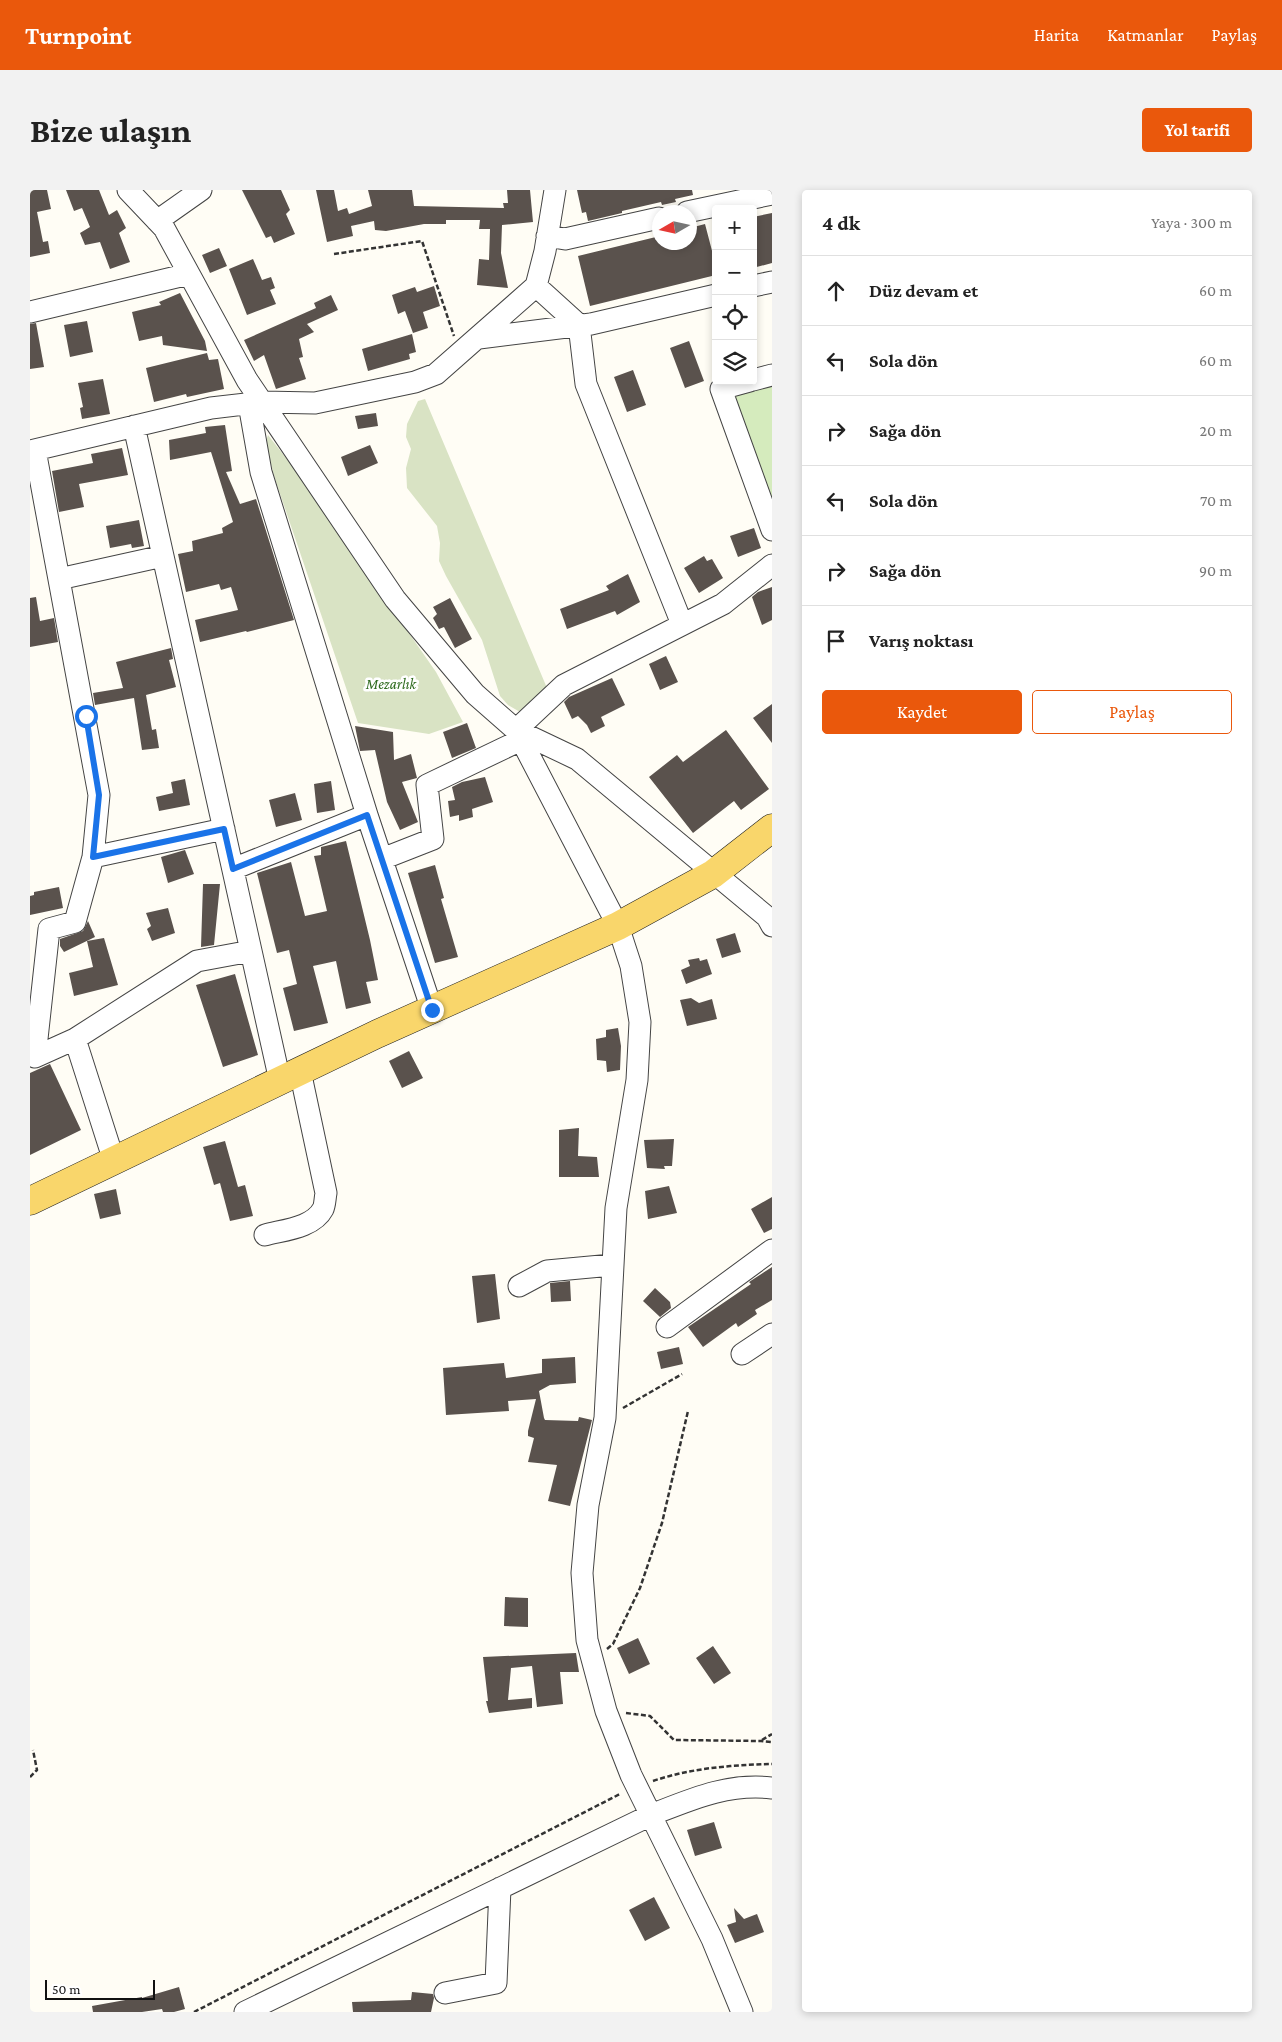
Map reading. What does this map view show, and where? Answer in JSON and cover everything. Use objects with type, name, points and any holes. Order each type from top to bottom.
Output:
[{"type":"main road","points":[[30,1202],[290,1076],[618,926],[713,874],[772,828]]},
{"type":"street","points":[[128,190],[164,228],[247,380],[256,403],[395,599],[475,694],[519,735],[618,926],[631,966],[640,1022],[637,1080],[616,1208],[604,1418],[588,1505],[582,1573],[587,1640],[606,1711],[637,1786],[712,1938],[742,2012]]},
{"type":"street","points":[[156,221],[201,190]]},
{"type":"street","points":[[251,951],[197,961],[75,1039],[35,1057],[49,929],[74,922],[93,857],[99,795],[59,579],[32,450],[211,408],[256,403],[315,403],[414,382],[436,374],[536,286],[548,236],[555,190]]},
{"type":"street","points":[[697,210],[772,194]]},
{"type":"street","points":[[548,236],[565,239],[652,220]]},
{"type":"street","points":[[30,312],[189,274]]},
{"type":"street","points":[[757,285],[772,282]]},
{"type":"street","points":[[536,286],[579,326],[586,384],[682,624]]},
{"type":"street","points":[[478,338],[579,326],[712,296]]},
{"type":"street","points":[[757,379],[772,375]]},
{"type":"street","points":[[736,385],[721,389],[772,530]]},
{"type":"street","points":[[256,403],[261,472],[367,815],[432,1010]]},
{"type":"street","points":[[134,426],[251,951],[326,1193],[323,1209],[312,1220],[296,1227],[265,1235]]},
{"type":"street","points":[[59,579],[163,556]]},
{"type":"street","points":[[382,860],[433,839],[427,785],[519,735],[564,685],[723,604],[772,565]]},
{"type":"street","points":[[519,735],[577,759],[767,917],[772,926]]},
{"type":"street","points":[[233,869],[367,815]]},
{"type":"street","points":[[93,857],[224,829]]},
{"type":"street","points":[[75,1039],[114,1161]]},
{"type":"street","points":[[667,1327],[772,1250]]},
{"type":"street","points":[[520,1286],[547,1271],[612,1265]]},
{"type":"street","points":[[742,1354],[772,1334]]},
{"type":"street","points":[[245,2012],[651,1815],[704,1794],[753,1786],[772,1788]]},
{"type":"street","points":[[445,1993],[496,1983],[500,1888]]},
{"type":"path","points":[[334,254],[422,242],[460,354]]},
{"type":"path","points":[[604,1418],[682,1374]]},
{"type":"path","points":[[593,1662],[613,1644],[640,1588],[662,1523],[688,1411]]},
{"type":"path","points":[[606,1711],[650,1716],[674,1740],[761,1740],[772,1742]]},
{"type":"path","points":[[761,1740],[772,1734]]},
{"type":"path","points":[[30,1777],[37,1770],[33,1750]]},
{"type":"path","points":[[194,2012],[637,1786],[677,1774],[732,1765],[772,1764]]},
{"type":"green space","points":[[772,384],[772,515],[731,394]]},
{"type":"green space","points":[[425,399],[547,688],[520,712],[508,705],[500,696],[482,640],[439,561],[440,543],[437,526],[407,488],[406,468],[411,449],[406,437],[407,424],[418,401]]},
{"type":"green space","name":"Mezarlık","points":[[268,435],[297,472],[436,672],[463,722],[429,734],[358,723],[276,482],[265,444]]},
{"type":"building","points":[[30,190],[47,190],[51,209],[37,212],[43,242],[48,241],[50,253],[30,257]]},
{"type":"building","points":[[66,190],[99,190],[109,215],[117,210],[126,228],[119,233],[130,262],[110,269],[100,242],[85,245],[80,233],[90,227],[82,208],[74,211]]},
{"type":"building","points":[[242,190],[281,190],[290,210],[286,214],[295,234],[274,243],[271,236],[266,238]]},
{"type":"building","points":[[316,190],[334,190],[338,211],[347,208],[349,214],[372,206],[368,190],[412,190],[414,206],[504,208],[503,203],[508,203],[507,190],[530,190],[533,222],[502,225],[501,253],[508,288],[477,285],[479,259],[489,260],[490,229],[479,229],[480,220],[446,220],[446,224],[424,224],[386,231],[375,230],[374,221],[351,226],[353,236],[327,242]]},
{"type":"building","points":[[577,190],[692,190],[693,195],[675,199],[676,202],[662,205],[661,202],[588,221],[586,212],[582,213]]},
{"type":"building","points":[[772,213],[772,263],[757,267],[757,250],[757,216]]},
{"type":"building","points":[[705,224],[712,251],[712,276],[590,306],[578,256],[652,238],[652,250],[697,250],[697,226]]},
{"type":"building","points":[[219,248],[227,266],[210,273],[202,255]]},
{"type":"building","points":[[253,259],[262,280],[271,277],[275,288],[270,290],[276,304],[247,315],[229,269]]},
{"type":"building","points":[[434,286],[440,306],[423,312],[428,328],[413,333],[405,311],[398,314],[392,295],[415,287],[417,292]]},
{"type":"building","points":[[180,293],[205,341],[207,351],[163,345],[162,336],[139,341],[132,312],[161,305],[159,302]]},
{"type":"building","points":[[331,295],[338,310],[307,324],[314,332],[299,339],[303,357],[299,358],[306,379],[276,389],[264,355],[254,361],[244,340],[316,308],[314,303]]},
{"type":"building","points":[[87,321],[93,352],[70,357],[64,325]]},
{"type":"building","points":[[36,323],[44,367],[30,369],[30,324]]},
{"type":"building","points":[[412,334],[416,352],[409,354],[410,359],[368,371],[362,349]]},
{"type":"building","points":[[689,341],[704,381],[685,388],[670,348]]},
{"type":"building","points":[[207,353],[209,360],[218,359],[224,389],[187,397],[186,394],[154,402],[146,368]]},
{"type":"building","points":[[633,370],[646,405],[627,412],[614,377]]},
{"type":"building","points":[[103,379],[110,414],[82,419],[80,408],[83,407],[78,383]]},
{"type":"building","points":[[376,413],[378,426],[358,429],[355,416]]},
{"type":"building","points":[[225,425],[232,471],[226,472],[240,504],[256,499],[294,620],[200,642],[195,620],[238,610],[231,587],[221,590],[219,584],[186,592],[178,554],[193,551],[192,541],[223,533],[222,528],[233,522],[211,452],[170,460],[169,440],[206,433],[205,427]]},
{"type":"building","points":[[370,445],[378,463],[348,476],[341,457]]},
{"type":"building","points":[[122,448],[128,475],[79,484],[84,507],[59,512],[52,471],[93,463],[91,454]]},
{"type":"building","points":[[139,520],[144,546],[132,548],[131,544],[110,548],[106,526]]},
{"type":"building","points":[[754,528],[761,548],[738,557],[730,536]]},
{"type":"building","points":[[704,556],[707,561],[712,559],[723,578],[699,593],[684,568]]},
{"type":"building","points":[[628,574],[640,602],[617,615],[615,611],[567,629],[560,609],[609,590],[606,586]]},
{"type":"building","points":[[772,587],[772,620],[762,625],[752,597],[758,592]]},
{"type":"building","points":[[36,597],[40,621],[54,618],[58,642],[30,647],[30,598]]},
{"type":"building","points":[[450,598],[472,639],[455,648],[444,627],[439,629],[433,618],[437,614],[433,607]]},
{"type":"building","points":[[171,648],[173,659],[169,660],[176,687],[146,695],[152,730],[156,729],[159,748],[142,750],[134,698],[95,705],[93,693],[123,688],[116,662]]},
{"type":"building","points":[[666,656],[678,682],[660,690],[649,664]]},
{"type":"building","points":[[612,678],[625,705],[601,717],[605,726],[591,733],[587,725],[578,716],[572,719],[564,702],[569,697]]},
{"type":"building","points":[[772,704],[772,743],[753,718]]},
{"type":"building","points":[[467,723],[476,748],[452,758],[443,732]]},
{"type":"building","points":[[355,726],[393,732],[394,760],[411,754],[417,778],[402,782],[418,822],[400,830],[387,802],[375,750],[360,751]]},
{"type":"building","points":[[726,730],[769,789],[741,810],[734,801],[693,833],[649,777],[677,755],[683,762]]},
{"type":"building","points":[[485,777],[493,802],[472,809],[473,817],[459,821],[459,815],[450,817],[448,801],[455,800],[452,787],[462,782]]},
{"type":"building","points":[[185,779],[190,805],[159,811],[156,797],[173,793],[171,782]]},
{"type":"building","points":[[331,781],[335,810],[317,813],[314,784]]},
{"type":"building","points":[[295,793],[302,820],[276,827],[269,800]]},
{"type":"building","points":[[346,841],[378,980],[366,982],[371,1003],[346,1009],[336,961],[313,966],[328,1023],[294,1031],[283,988],[297,984],[289,950],[277,953],[257,873],[291,862],[305,916],[327,911],[314,856],[321,855],[321,847]]},
{"type":"building","points":[[185,850],[194,874],[168,883],[161,857]]},
{"type":"building","points":[[435,865],[444,898],[441,899],[458,957],[435,963],[408,873]]},
{"type":"building","points":[[203,884],[220,884],[214,945],[201,947]]},
{"type":"building","points":[[59,887],[63,908],[30,915],[30,896],[34,895],[34,892]]},
{"type":"building","points":[[168,908],[175,933],[152,941],[147,929],[151,926],[146,913]]},
{"type":"building","points":[[88,921],[95,937],[64,952],[60,946],[60,939],[83,931]]},
{"type":"building","points":[[735,933],[741,952],[722,958],[716,939]]},
{"type":"building","points":[[104,938],[118,985],[74,996],[69,973],[93,967],[87,941]]},
{"type":"building","points":[[699,958],[700,961],[707,959],[712,974],[686,984],[681,970],[690,966],[688,960]]},
{"type":"building","points":[[235,974],[258,1055],[223,1067],[196,985]]},
{"type":"building","points":[[691,998],[699,1003],[712,999],[717,1019],[687,1026],[680,1000]]},
{"type":"building","points":[[618,1028],[621,1046],[620,1070],[607,1072],[606,1061],[597,1060],[596,1039],[606,1037],[606,1030]]},
{"type":"building","points":[[409,1051],[423,1078],[402,1088],[389,1061]]},
{"type":"building","points":[[50,1064],[81,1130],[30,1155],[30,1073]]},
{"type":"building","points":[[579,1128],[578,1156],[597,1157],[599,1177],[559,1177],[559,1130]]},
{"type":"building","points":[[674,1139],[672,1166],[664,1166],[665,1169],[647,1168],[644,1140]]},
{"type":"building","points":[[225,1141],[238,1187],[245,1185],[253,1216],[230,1221],[220,1183],[214,1185],[203,1147]]},
{"type":"building","points":[[669,1186],[677,1213],[648,1219],[645,1191]]},
{"type":"building","points":[[116,1189],[121,1214],[100,1219],[94,1194]]},
{"type":"building","points":[[772,1197],[772,1229],[764,1233],[751,1209]]},
{"type":"building","points":[[772,1267],[772,1300],[755,1310],[757,1314],[738,1327],[736,1323],[703,1347],[688,1327],[751,1284],[749,1282]]},
{"type":"building","points":[[495,1274],[500,1319],[477,1323],[472,1276]]},
{"type":"building","points":[[570,1281],[571,1301],[551,1302],[550,1283]]},
{"type":"building","points":[[655,1288],[670,1302],[671,1308],[660,1317],[643,1301]]},
{"type":"building","points":[[679,1347],[683,1364],[661,1369],[657,1352]]},
{"type":"building","points":[[575,1357],[576,1383],[550,1385],[539,1391],[545,1420],[578,1421],[579,1417],[592,1420],[570,1506],[548,1501],[557,1465],[528,1462],[534,1438],[528,1436],[528,1431],[536,1399],[508,1401],[509,1411],[446,1415],[443,1368],[504,1363],[506,1378],[542,1373],[542,1359]]},
{"type":"building","points":[[505,1597],[528,1598],[528,1627],[504,1626]]},
{"type":"building","points":[[638,1638],[650,1664],[629,1674],[617,1648]]},
{"type":"building","points":[[713,1646],[731,1673],[714,1684],[696,1658]]},
{"type":"building","points":[[576,1653],[579,1672],[560,1672],[563,1704],[537,1707],[532,1666],[511,1668],[508,1700],[532,1698],[532,1708],[489,1713],[486,1701],[488,1701],[483,1657]]},
{"type":"building","points":[[714,1822],[722,1848],[695,1856],[687,1830]]},
{"type":"building","points":[[654,1897],[670,1928],[645,1941],[629,1910]]},
{"type":"building","points":[[734,1908],[744,1919],[757,1914],[764,1932],[735,1943],[727,1925],[736,1922]]},
{"type":"building","points":[[179,1987],[185,2009],[174,2012],[163,2012],[162,2009],[142,2012],[93,2012],[92,2006],[142,1998]]},
{"type":"building","points":[[412,1992],[433,1994],[431,2012],[353,2012],[352,2002],[411,2000]]},
{"type":"route","points":[[86,716],[99,795],[93,857],[224,829],[233,869],[367,815],[432,1010]]}]
